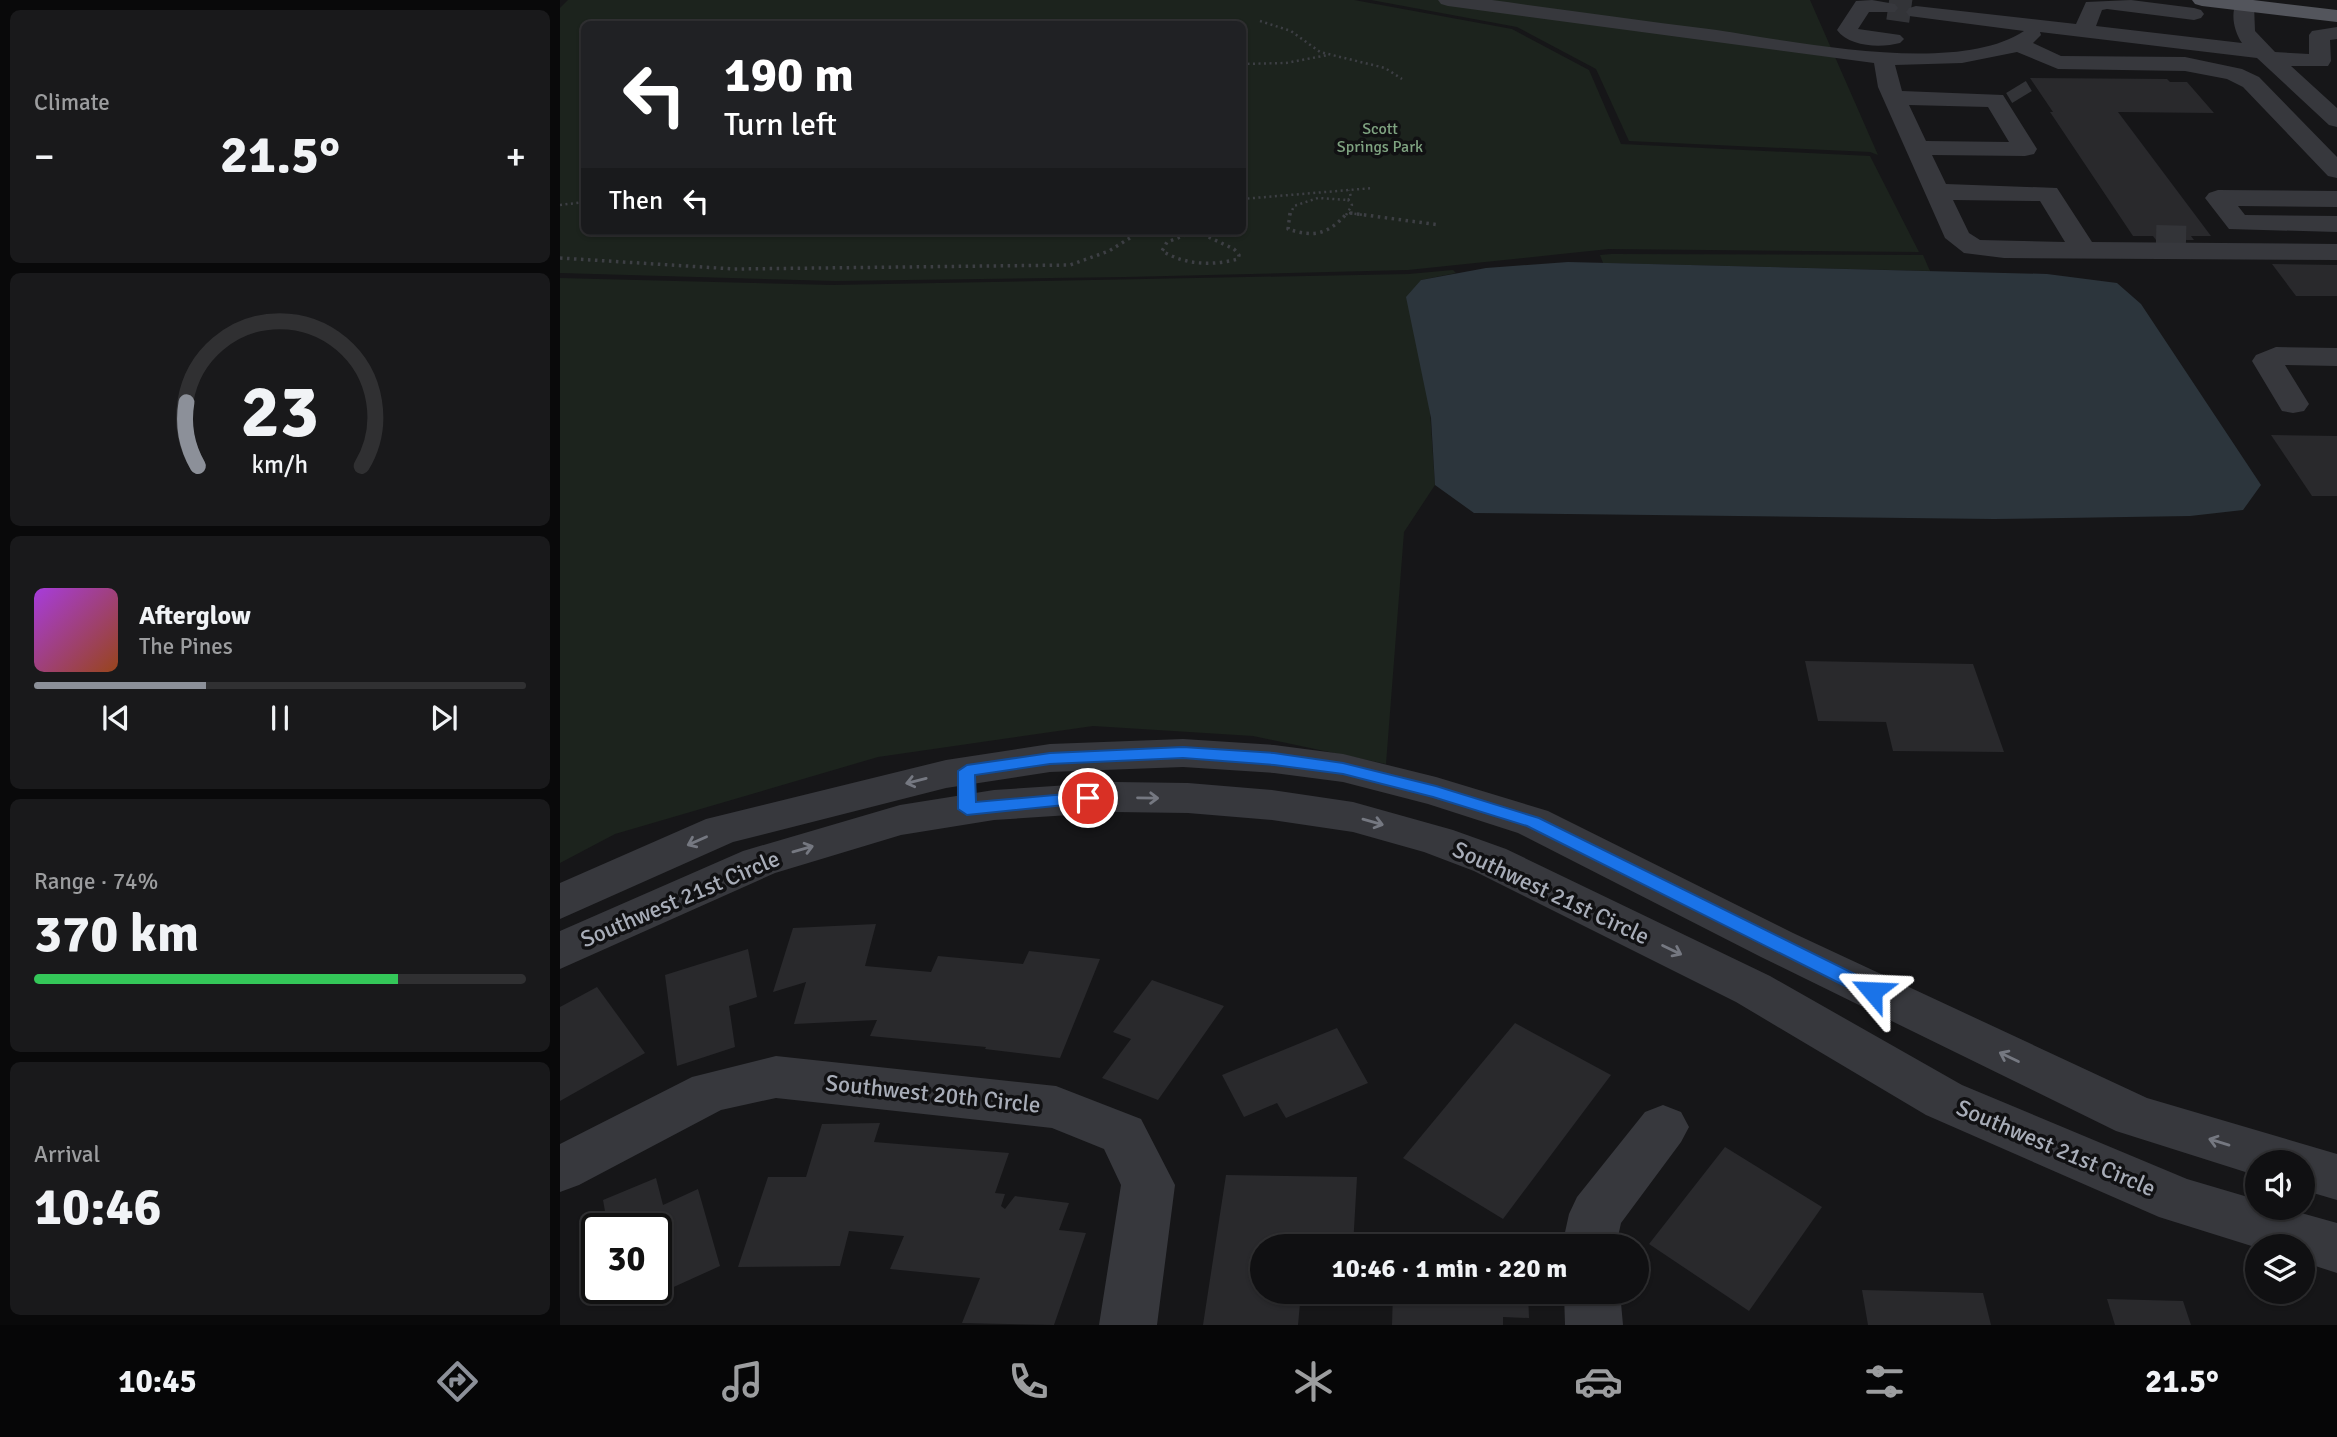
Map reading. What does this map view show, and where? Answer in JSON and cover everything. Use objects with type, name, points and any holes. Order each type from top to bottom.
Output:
[{"type":"main road","points":[[2273,0],[2337,8]]},
{"type":"main road","points":[[2198,7],[2244,5],[2337,16]]},
{"type":"street","points":[[1448,0],[1851,55],[1954,123],[2025,149],[1995,100],[1954,123],[1916,148]]},
{"type":"street","points":[[1888,9],[1863,5],[1847,30],[1856,37],[1929,36],[1985,20],[1994,0]]},
{"type":"street","points":[[2084,31],[2093,6],[2107,3],[2198,7]]},
{"type":"street","points":[[2244,5],[2245,31],[2266,55],[2337,120]]},
{"type":"street","points":[[1916,12],[2320,61],[2319,35],[2337,33]]},
{"type":"street","points":[[1889,78],[1987,54],[2026,40],[2058,62]]},
{"type":"street","points":[[2025,71],[2058,62],[2185,64],[2234,74],[2251,82],[2337,171]]},
{"type":"street","points":[[1889,78],[1976,80],[1998,77]]},
{"type":"street","points":[[1889,78],[1916,148],[1958,239],[1973,247],[2013,231],[2084,251],[2337,252]]},
{"type":"street","points":[[2002,112],[2022,97]]},
{"type":"street","points":[[1936,192],[2048,193],[2084,251]]},
{"type":"street","points":[[1993,192],[2013,231]]},
{"type":"street","points":[[2337,199],[2218,198],[2238,223],[2337,224]]},
{"type":"street","points":[[2121,251],[2156,240]]},
{"type":"street","points":[[2195,241],[2255,252]]},
{"type":"street","points":[[2293,404],[2267,360],[2276,356],[2337,357]]},
{"type":"street","name":"Southwest 21st Circle","points":[[560,951],[759,862],[900,820],[967,790],[1050,758],[1183,753],[1274,759],[1343,768],[1436,792],[1533,822],[1777,946],[2134,1116],[2246,1150]]},
{"type":"street","name":"Southwest 21st Circle","points":[[560,902],[722,830],[967,790],[1060,799],[1188,798],[1272,805],[1353,817],[1438,841],[1490,860],[1753,989],[1944,1100],[2178,1200],[2337,1248]]},
{"type":"street","name":"Southwest 20th Circle","points":[[560,1169],[710,1092],[776,1077],[1056,1107],[1123,1134],[1148,1185],[1129,1325]]},
{"type":"street","points":[[1592,1234],[1596,1214],[1663,1127]]},
{"type":"street","points":[[2315,1171],[2337,1177]]},
{"type":"street","points":[[1593,1304],[1594,1325]]},
{"type":"path","points":[[1259,21],[1282,26],[1320,51],[1390,70],[1402,79]]},
{"type":"path","points":[[1246,64],[1286,63],[1332,55]]},
{"type":"path","points":[[1246,199],[1373,188]]},
{"type":"path","points":[[1349,190],[1352,205],[1330,232],[1325,234],[1288,229],[1288,218],[1294,206],[1305,200],[1328,197],[1349,200]]},
{"type":"path","points":[[1294,195],[1305,200]]},
{"type":"path","points":[[560,205],[581,202]]},
{"type":"path","points":[[1348,213],[1440,225]]},
{"type":"path","points":[[560,258],[734,269],[1070,265],[1109,251],[1135,235]]},
{"type":"path","points":[[1185,235],[1167,242],[1162,251],[1196,264],[1212,265],[1238,259],[1240,255],[1234,248],[1205,235]]},
{"type":"green space","name":"Scott Springs Park","points":[[568,0],[1354,0],[1512,29],[1589,70],[1621,144],[1870,156],[1919,252],[1609,249],[1408,270],[1126,277],[835,281],[560,273],[560,8]]},
{"type":"green space","points":[[1371,0],[1810,0],[1878,155],[1870,152],[1629,141],[1596,69],[1517,27]]},
{"type":"green space","points":[[1600,255],[1923,255],[1930,271],[1603,263]]},
{"type":"green space","points":[[1453,270],[1456,273],[1421,280],[1435,485],[1404,532],[1386,764],[1253,736],[1093,726],[878,757],[615,834],[560,863],[560,278],[832,285],[1409,274]]},
{"type":"shaded area","points":[[1568,262],[2047,274],[2117,283],[2141,304],[2261,485],[2243,510],[2190,516],[1994,519],[1474,513],[1435,485],[1431,418],[1406,297],[1421,280],[1486,268]]},
{"type":"building","points":[[2030,78],[2167,79],[2170,82],[2187,82],[2214,113],[2118,112],[2211,236],[2191,236],[2194,240],[2156,240],[2153,236],[2133,236]]},
{"type":"building","points":[[2272,264],[2337,265],[2337,296],[2296,296]]},
{"type":"building","points":[[2271,435],[2337,436],[2337,496],[2312,496]]},
{"type":"building","points":[[1805,661],[1973,664],[2004,752],[1893,751],[1886,722],[1818,721]]},
{"type":"building","points":[[876,924],[865,966],[931,972],[938,956],[1023,964],[1029,951],[1100,959],[1060,1058],[985,1049],[986,1047],[870,1036],[877,1020],[794,1024],[806,982],[773,992],[793,928]]},
{"type":"building","points":[[748,949],[757,997],[729,1006],[735,1047],[677,1066],[665,975]]},
{"type":"building","points":[[1152,980],[1224,1006],[1158,1100],[1102,1078],[1131,1039],[1113,1032]]},
{"type":"building","points":[[597,987],[645,1053],[560,1101],[560,1007]]},
{"type":"building","points":[[1515,1023],[1611,1075],[1503,1219],[1403,1158]]},
{"type":"building","points":[[1337,1028],[1368,1083],[1286,1118],[1277,1103],[1244,1117],[1222,1075]]},
{"type":"building","points":[[880,1123],[874,1142],[1009,1153],[995,1193],[1005,1194],[1001,1206],[1005,1209],[1015,1196],[1069,1203],[1059,1230],[1086,1233],[1054,1325],[962,1323],[980,1278],[890,1269],[904,1236],[849,1231],[840,1266],[738,1267],[768,1177],[806,1177],[822,1124]]},
{"type":"building","points":[[1725,1147],[1822,1207],[1749,1311],[1649,1244]]},
{"type":"building","points":[[1226,1175],[1357,1177],[1354,1234],[1250,1234],[1250,1304],[1300,1304],[1298,1325],[1203,1325]]},
{"type":"building","points":[[656,1178],[663,1205],[698,1189],[720,1266],[672,1288],[672,1213],[605,1213],[603,1200]]},
{"type":"building","points":[[1862,1290],[1983,1293],[1991,1325],[1868,1325]]},
{"type":"building","points":[[2107,1299],[2183,1301],[2191,1325],[2115,1325]]},
{"type":"building","points":[[1393,1304],[1528,1304],[1529,1318],[1503,1317],[1503,1325],[1392,1325]]},
{"type":"tunnel","points":[[1888,8],[1916,12]]},
{"type":"tunnel","points":[[2016,87],[2022,97]]},
{"type":"tunnel","points":[[2156,240],[2195,241]]},
{"type":"route","points":[[1088,798],[967,809],[967,771],[1050,758],[1183,753],[1274,759],[1343,768],[1436,792],[1533,822],[1646,877],[1777,946],[1872,991]]}]
